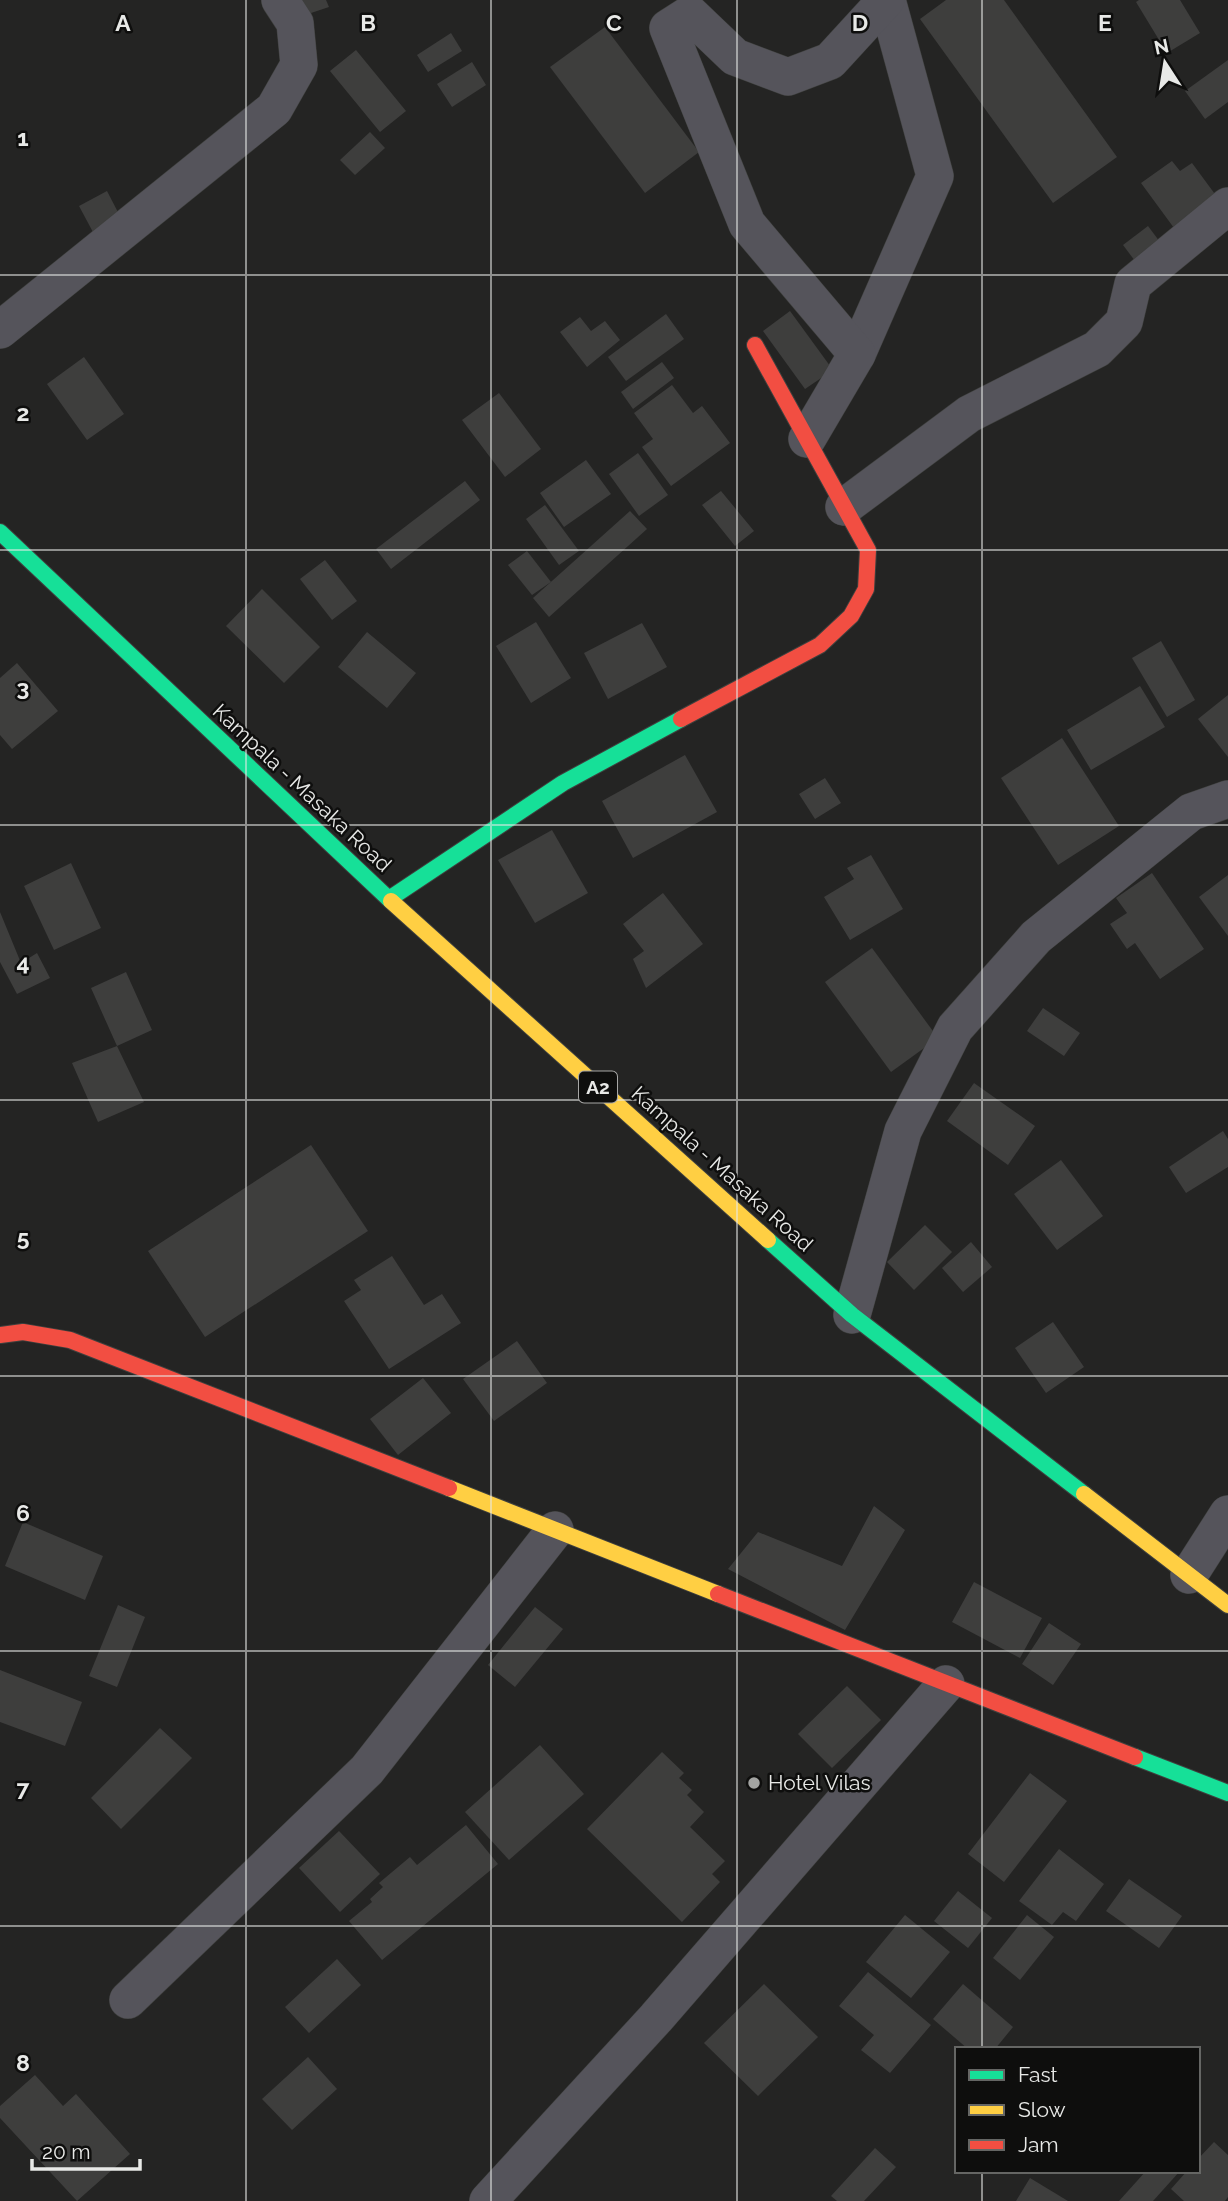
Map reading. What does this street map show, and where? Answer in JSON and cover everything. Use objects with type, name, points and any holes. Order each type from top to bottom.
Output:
[{"type":"street","points":[[0,330],[274,109],[299,65],[295,23],[281,0]]},
{"type":"street","points":[[857,354],[747,224],[668,28],[690,14],[735,57],[788,77],[830,61],[887,0]]},
{"type":"street","points":[[807,439],[857,354],[935,176],[887,0]]},
{"type":"street","points":[[844,507],[969,414],[1097,349],[1124,322],[1133,284],[1228,206]]},
{"type":"street","points":[[389,899],[563,783],[820,645],[851,616],[866,589],[868,550],[755,345]]},
{"type":"street","name":"Kampala - Masaka Road","points":[[0,532],[389,899],[852,1315],[1228,1605]]},
{"type":"street","points":[[852,1315],[902,1131],[955,1028],[1036,937],[1191,812],[1228,777]]},
{"type":"street","points":[[1191,812],[1228,799]]},
{"type":"street","points":[[0,1335],[23,1332],[70,1340],[1228,1793]]},
{"type":"street","points":[[1189,1575],[1228,1514]]},
{"type":"street","points":[[128,2000],[367,1770],[555,1530]]},
{"type":"street","points":[[488,2201],[656,2018],[946,1684]]},
{"type":"building","points":[[300,0],[326,0],[329,7],[305,15]]},
{"type":"building","points":[[946,0],[1004,0],[1117,157],[1053,203],[920,19]]},
{"type":"building","points":[[1180,0],[1200,33],[1167,53],[1136,2]]},
{"type":"building","points":[[605,27],[699,152],[645,193],[550,67]]},
{"type":"building","points":[[451,33],[462,51],[428,72],[417,55]]},
{"type":"building","points":[[356,50],[406,111],[380,132],[330,71]]},
{"type":"building","points":[[1228,60],[1228,102],[1205,119],[1185,91]]},
{"type":"building","points":[[472,62],[486,85],[452,107],[437,84]]},
{"type":"building","points":[[370,132],[385,148],[355,175],[340,160]]},
{"type":"building","points":[[1172,161],[1180,171],[1192,163],[1223,205],[1174,228],[1141,183]]},
{"type":"building","points":[[107,191],[122,220],[94,234],[79,206]]},
{"type":"building","points":[[1148,226],[1166,250],[1141,269],[1123,245]]},
{"type":"building","points":[[790,311],[833,370],[805,389],[763,331]]},
{"type":"building","points":[[666,314],[684,339],[626,381],[608,357]]},
{"type":"building","points":[[580,317],[591,331],[605,321],[620,340],[587,367],[560,332]]},
{"type":"building","points":[[84,357],[124,414],[87,440],[47,384]]},
{"type":"building","points":[[662,362],[674,378],[633,409],[621,392]]},
{"type":"building","points":[[672,385],[693,413],[702,406],[730,443],[671,486],[642,447],[653,439],[634,413]]},
{"type":"building","points":[[499,393],[541,449],[505,477],[462,420]]},
{"type":"building","points":[[638,453],[668,495],[639,516],[609,474]]},
{"type":"building","points":[[586,460],[611,494],[564,527],[540,493]]},
{"type":"building","points":[[465,481],[480,500],[391,569],[376,549]]},
{"type":"building","points":[[721,491],[754,531],[735,546],[702,505]]},
{"type":"building","points":[[545,505],[579,551],[559,565],[526,519]]},
{"type":"building","points":[[630,511],[647,529],[549,617],[533,598]]},
{"type":"building","points":[[527,551],[551,582],[532,595],[508,565]]},
{"type":"building","points":[[325,560],[357,601],[332,620],[300,579]]},
{"type":"building","points":[[262,589],[320,647],[284,683],[226,626]]},
{"type":"building","points":[[536,622],[571,678],[531,703],[496,646]]},
{"type":"building","points":[[642,623],[667,667],[608,699],[584,653]]},
{"type":"building","points":[[367,632],[416,673],[387,708],[338,667]]},
{"type":"building","points":[[1161,641],[1195,700],[1167,717],[1132,658]]},
{"type":"building","points":[[17,663],[58,711],[12,749],[0,735],[0,678]]},
{"type":"building","points":[[1140,686],[1165,727],[1091,770],[1067,730]]},
{"type":"building","points":[[1228,695],[1228,757],[1198,719]]},
{"type":"building","points":[[1062,738],[1119,826],[1058,865],[1001,778]]},
{"type":"building","points":[[685,755],[717,812],[633,858],[602,801]]},
{"type":"building","points":[[825,778],[841,803],[815,819],[799,794]]},
{"type":"building","points":[[552,830],[588,893],[535,923],[498,860]]},
{"type":"building","points":[[871,855],[903,909],[850,940],[824,897],[854,879],[847,868]]},
{"type":"building","points":[[71,863],[101,928],[54,950],[24,886]]},
{"type":"building","points":[[1152,873],[1204,949],[1160,979],[1135,943],[1127,949],[1110,924],[1127,913],[1116,898]]},
{"type":"building","points":[[1228,875],[1228,936],[1199,897]]},
{"type":"building","points":[[663,893],[703,944],[646,988],[633,959],[644,951],[623,924]]},
{"type":"building","points":[[0,912],[21,963],[37,953],[50,978],[17,994],[0,962]]},
{"type":"building","points":[[872,948],[938,1038],[891,1072],[825,982]]},
{"type":"building","points":[[126,972],[152,1030],[117,1046],[91,988]]},
{"type":"building","points":[[1043,1008],[1080,1033],[1064,1056],[1027,1031]]},
{"type":"building","points":[[117,1046],[144,1102],[98,1122],[72,1063]]},
{"type":"building","points":[[974,1083],[1035,1126],[1008,1165],[947,1121]]},
{"type":"building","points":[[1223,1131],[1228,1139],[1228,1167],[1186,1193],[1169,1167]]},
{"type":"building","points":[[311,1145],[368,1231],[205,1337],[148,1251]]},
{"type":"building","points":[[1061,1160],[1103,1216],[1057,1250],[1014,1194]]},
{"type":"building","points":[[925,1225],[952,1252],[914,1290],[887,1262]]},
{"type":"building","points":[[971,1242],[992,1267],[963,1292],[942,1268]]},
{"type":"building","points":[[392,1256],[424,1305],[442,1294],[461,1323],[389,1369],[344,1301],[361,1290],[354,1280]]},
{"type":"building","points":[[1053,1322],[1084,1367],[1046,1393],[1015,1348]]},
{"type":"building","points":[[517,1341],[547,1383],[494,1421],[463,1379]]},
{"type":"building","points":[[423,1378],[451,1413],[398,1455],[370,1419]]},
{"type":"building","points":[[874,1506],[905,1530],[845,1630],[728,1569],[758,1532],[842,1566]]},
{"type":"building","points":[[23,1522],[103,1556],[85,1600],[5,1566]]},
{"type":"building","points":[[974,1582],[1042,1618],[1020,1658],[952,1622]]},
{"type":"building","points":[[118,1605],[145,1617],[117,1687],[89,1676]]},
{"type":"building","points":[[535,1607],[563,1629],[515,1687],[488,1665]]},
{"type":"building","points":[[1049,1623],[1081,1644],[1053,1685],[1022,1664]]},
{"type":"building","points":[[0,1670],[82,1702],[65,1746],[0,1722]]},
{"type":"building","points":[[847,1686],[881,1720],[832,1768],[798,1734]]},
{"type":"building","points":[[160,1728],[192,1758],[121,1829],[91,1798]]},
{"type":"building","points":[[540,1745],[584,1794],[509,1860],[465,1812]]},
{"type":"building","points":[[662,1752],[684,1773],[679,1778],[692,1790],[687,1795],[704,1812],[690,1827],[725,1861],[712,1874],[720,1882],[682,1922],[587,1829]]},
{"type":"building","points":[[1030,1773],[1067,1801],[1004,1882],[968,1854]]},
{"type":"building","points":[[466,1825],[498,1864],[382,1960],[349,1921],[372,1902],[370,1899],[383,1887],[379,1883],[410,1857],[417,1865]]},
{"type":"building","points":[[339,1831],[380,1874],[340,1912],[299,1868]]},
{"type":"building","points":[[1059,1849],[1104,1884],[1076,1921],[1063,1912],[1052,1925],[1019,1901]]},
{"type":"building","points":[[1129,1879],[1182,1916],[1159,1948],[1106,1911]]},
{"type":"building","points":[[958,1891],[992,1918],[968,1948],[934,1921]]},
{"type":"building","points":[[905,1915],[950,1952],[911,1998],[866,1962]]},
{"type":"building","points":[[1027,1915],[1054,1937],[1020,1980],[993,1958]]},
{"type":"building","points":[[337,1959],[361,1985],[309,2033],[285,2007]]},
{"type":"building","points":[[868,1972],[931,2025],[890,2073],[861,2050],[874,2035],[839,2006]]},
{"type":"building","points":[[764,1984],[818,2037],[758,2096],[704,2043]]},
{"type":"building","points":[[963,1984],[1013,2027],[997,2047],[966,2047],[933,2019]]},
{"type":"building","points":[[308,2057],[337,2089],[292,2130],[262,2099]]},
{"type":"building","points":[[35,2075],[63,2106],[76,2094],[130,2154],[77,2201],[0,2118],[0,2106]]},
{"type":"building","points":[[1214,2142],[1228,2155],[1228,2197],[1225,2201],[1184,2201],[1171,2189],[1185,2173],[1200,2173],[1200,2157]]},
{"type":"building","points":[[875,2148],[896,2167],[864,2201],[837,2201],[831,2196]]},
{"type":"building","points":[[1144,2173],[1178,2173],[1153,2201],[1119,2201]]},
{"type":"building","points":[[1030,2178],[1068,2201],[1016,2201]]},
{"type":"traffic: fast","points":[[0,532],[391,901]]},
{"type":"traffic: fast","points":[[389,899],[563,783],[681,719]]},
{"type":"traffic: fast","points":[[768,1240],[852,1315],[1084,1494]]},
{"type":"traffic: fast","points":[[1135,1757],[1228,1793]]},
{"type":"traffic: slow","points":[[391,901],[768,1240]]},
{"type":"traffic: slow","points":[[449,1488],[718,1594]]},
{"type":"traffic: slow","points":[[1084,1494],[1228,1605]]},
{"type":"traffic: jam","points":[[681,719],[820,645],[851,616],[866,589],[868,550],[755,345]]},
{"type":"traffic: jam","points":[[0,1335],[23,1332],[70,1340],[449,1488]]},
{"type":"traffic: jam","points":[[718,1594],[1135,1757]]},
{"type":"place","name":"Hotel Vilas","points":[[754,1783]]}]
